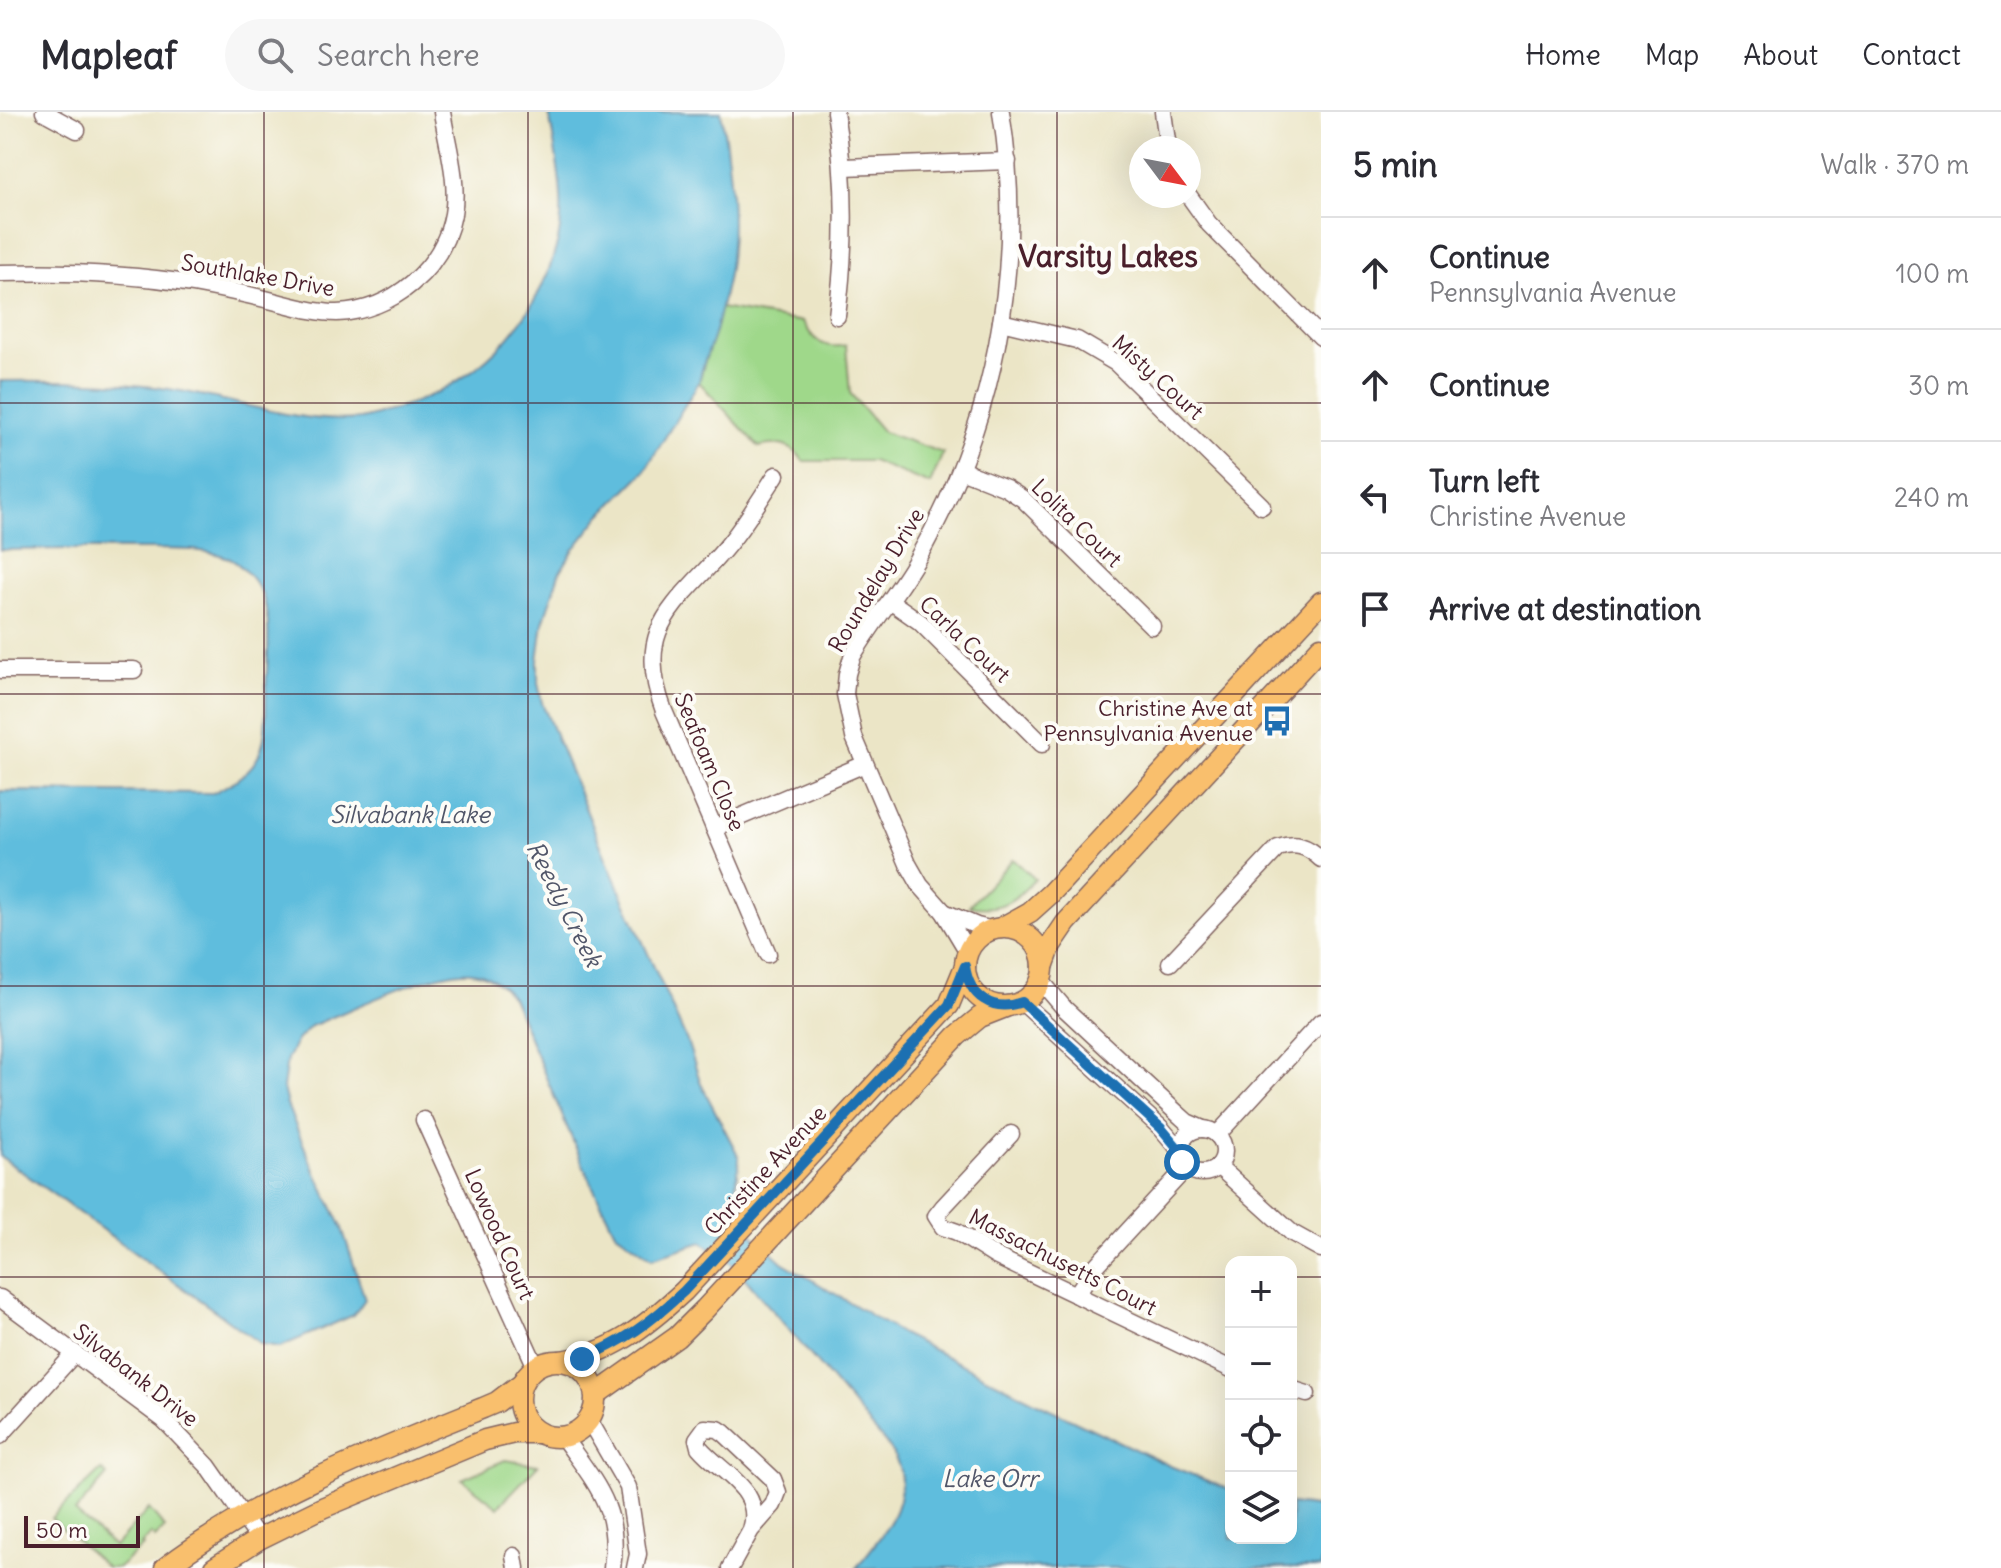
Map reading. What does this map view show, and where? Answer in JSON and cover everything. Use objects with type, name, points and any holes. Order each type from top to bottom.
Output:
[{"type":"main road","points":[[1015,1004],[995,1005],[973,991],[967,979],[967,959],[974,942],[1030,912],[1050,894],[1321,602]]},
{"type":"main road","points":[[595,1395],[677,1337],[957,1036],[980,1017],[1030,997],[1042,974],[1051,945],[1066,923],[1321,647]]},
{"type":"main road","points":[[997,929],[1014,929],[1026,934],[1041,954],[1042,974]]},
{"type":"main road","name":"Christine Avenue","points":[[560,1361],[582,1359],[617,1345],[656,1316],[712,1262],[949,1005],[967,959]]},
{"type":"main road","points":[[165,1568],[243,1516],[298,1487],[497,1402],[522,1383],[536,1367],[560,1361],[584,1372],[591,1383],[595,1395],[594,1408],[589,1420],[573,1434],[563,1437],[538,1433],[496,1435],[322,1508],[259,1539],[214,1568]]},
{"type":"main road","points":[[522,1383],[519,1408],[525,1420],[538,1433]]},
{"type":"street","points":[[44,112],[77,130]]},
{"type":"street","name":"Southlake Drive","points":[[0,273],[48,271],[142,277],[238,293],[312,311],[336,313],[363,309],[389,300],[413,283],[432,263],[446,239],[453,214],[454,192],[442,112]]},
{"type":"street","points":[[835,112],[844,167],[845,234],[837,316]]},
{"type":"street","name":"Roundelay Drive","points":[[967,959],[944,912],[920,885],[908,864],[865,764],[847,715],[847,674],[864,635],[890,601],[926,543],[961,470],[989,388],[1001,322],[1010,227],[1008,161],[1001,112]]},
{"type":"street","points":[[1163,112],[1166,136]]},
{"type":"street","points":[[844,167],[1008,161]]},
{"type":"street","points":[[1198,208],[1209,224],[1321,337]]},
{"type":"street","name":"Misty Court","points":[[1001,322],[1077,340],[1116,363],[1262,506]]},
{"type":"street","name":"Lolita Court","points":[[961,470],[1006,488],[1023,499],[1152,626]]},
{"type":"street","name":"Seafoam Close","points":[[768,954],[656,690],[653,676],[659,631],[671,606],[723,551],[776,475]]},
{"type":"street","name":"Carla Court","points":[[890,601],[920,622],[1042,744]]},
{"type":"street","points":[[0,670],[134,670]]},
{"type":"street","points":[[714,828],[865,764]]},
{"type":"street","points":[[1170,963],[1278,848],[1291,844],[1304,846],[1321,859]]},
{"type":"street","name":"Roundelay Drive","points":[[944,912],[977,926],[997,929]]},
{"type":"street","points":[[1015,1004],[1161,1128],[1177,1147],[1183,1161],[1199,1173],[1218,1166],[1224,1146],[1210,1132],[1187,1122],[1064,1008],[1042,974]]},
{"type":"street","points":[[1210,1132],[1321,1022]]},
{"type":"street","name":"Lowood Court","points":[[424,1120],[536,1367]]},
{"type":"street","points":[[1183,1161],[1179,1148],[1185,1136],[1196,1129],[1210,1132]]},
{"type":"street","name":"Massachusetts Court","points":[[1011,1134],[936,1216],[943,1227],[1225,1366]]},
{"type":"street","points":[[1076,1295],[1094,1268],[1183,1161]]},
{"type":"street","points":[[1218,1166],[1292,1233],[1321,1249]]},
{"type":"street","name":"Silvabank Drive","points":[[0,1298],[163,1419],[194,1450],[259,1539]]},
{"type":"street","points":[[0,1436],[75,1353]]},
{"type":"street","points":[[589,1420],[628,1487],[638,1554],[635,1568]]},
{"type":"street","points":[[730,1568],[753,1528],[777,1498],[777,1485],[724,1433],[705,1428],[697,1439],[699,1447],[751,1497],[755,1518],[753,1528]]},
{"type":"street","points":[[563,1437],[601,1492],[613,1519],[615,1551],[612,1568]]},
{"type":"green space","points":[[720,308],[803,322],[820,342],[832,346],[846,345],[850,393],[883,432],[943,453],[930,484],[872,461],[803,461],[784,446],[759,447],[699,382]]},
{"type":"green space","points":[[1013,859],[1035,879],[1006,903],[990,907],[969,906]]},
{"type":"green space","points":[[505,1460],[538,1465],[498,1507],[462,1479]]},
{"type":"green space","points":[[101,1470],[107,1475],[75,1512],[114,1547],[149,1509],[165,1528],[155,1538],[151,1534],[143,1546],[118,1568],[107,1568],[51,1518]]},
{"type":"water","name":"Silvabank Lake","points":[[549,112],[721,112],[731,196],[732,239],[718,321],[699,382],[644,472],[601,515],[559,574],[543,623],[538,683],[542,703],[612,873],[687,1041],[701,1084],[739,1157],[729,1213],[782,1262],[902,1334],[1035,1402],[1170,1466],[1225,1488],[1225,1544],[1297,1544],[1297,1505],[1321,1508],[1321,1568],[856,1568],[889,1524],[899,1499],[900,1471],[889,1447],[731,1262],[702,1242],[652,1258],[615,1232],[590,1181],[512,997],[499,984],[483,975],[455,973],[414,984],[311,1026],[297,1040],[287,1059],[283,1088],[287,1105],[341,1225],[365,1299],[354,1315],[280,1347],[261,1344],[0,1156],[0,791],[213,793],[230,784],[253,765],[263,743],[268,633],[266,608],[257,586],[237,563],[218,554],[153,549],[0,550],[0,381],[148,386],[289,415],[337,420],[360,419],[395,409],[451,385],[476,368],[518,326],[547,274],[557,244],[561,212]]},
{"type":"place","name":"Christine Ave at Pennsylvania Avenue","points":[[1277,721]]},
{"type":"district","name":"Varsity Lakes","points":[[1108,257]]},
{"type":"route","points":[[582,1359],[617,1345],[684,1291],[949,1005],[965,966],[973,991],[995,1005],[1008,1006],[1022,1002],[1171,1138],[1182,1162]]},
{"type":"water label","name":"Reedy Creek","points":[[564,904]]},
{"type":"water label","name":"Lake Orr","points":[[990,1479]]}]
